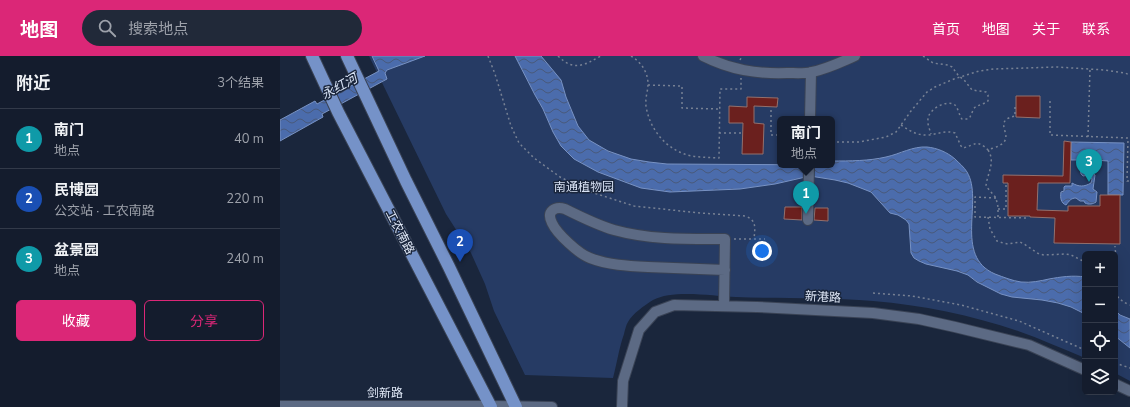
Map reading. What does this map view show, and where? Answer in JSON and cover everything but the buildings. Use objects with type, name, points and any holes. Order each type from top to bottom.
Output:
[{"type":"main road","name":"工农南路","points":[[312,56],[338,112],[491,406]]},
{"type":"main road","points":[[349,61],[406,182],[516,406]]},
{"type":"street","points":[[703,56],[714,62],[741,70],[770,74],[811,72],[830,67],[855,56]]},
{"type":"street","points":[[810,116],[811,72]]},
{"type":"street","points":[[808,220],[809,168]]},
{"type":"street","points":[[724,306],[725,239],[650,237],[627,234],[601,225],[565,209],[554,209],[551,212],[551,223],[568,243],[578,252],[589,258],[629,266],[725,270]]},
{"type":"street","name":"新港路","points":[[622,407],[623,380],[640,330],[655,312],[674,305],[757,307],[873,313],[919,319],[955,326],[1029,345],[1082,369]]},
{"type":"street","points":[[1118,385],[1130,391]]},
{"type":"street","name":"剑新路","points":[[280,406],[552,407]]},
{"type":"path","points":[[488,56],[511,126],[519,143],[534,158],[560,177],[591,192],[634,206],[744,216],[753,221],[755,228],[754,239]]},
{"type":"path","points":[[558,56],[566,62],[577,66],[589,63],[601,56]]},
{"type":"path","points":[[631,56],[642,66],[647,78],[648,85],[646,101],[648,117],[655,131],[666,144],[683,154],[699,157],[719,158],[720,89],[741,89],[741,70]]},
{"type":"path","points":[[923,56],[932,63],[952,67],[972,90],[986,92],[988,95],[988,101],[985,104],[976,106],[970,117],[964,119],[961,117],[953,104],[942,104],[937,106],[928,118],[931,134]]},
{"type":"path","points":[[835,142],[859,142],[886,136],[896,132],[927,92],[935,87],[979,71],[994,69],[1057,67],[1090,69],[1125,73],[1130,75]]},
{"type":"path","points":[[1088,137],[1090,69]]},
{"type":"path","points":[[648,85],[682,86],[682,108],[719,109]]},
{"type":"path","points":[[1050,101],[1050,135],[1128,138],[1127,181],[1130,181]]},
{"type":"path","points":[[988,150],[1002,144],[1005,140],[1006,135],[1003,125],[1009,117],[1015,116],[1015,104]]},
{"type":"path","points":[[771,110],[771,135],[777,135]]},
{"type":"path","points":[[901,125],[911,132],[920,135],[950,131],[955,133],[963,148],[974,143],[982,144],[990,153],[991,165],[986,186],[996,198],[998,217]]},
{"type":"path","points":[[719,133],[742,133]]},
{"type":"path","points":[[998,209],[1006,209],[1006,184]]},
{"type":"path","points":[[996,198],[976,198],[975,217],[1029,218]]},
{"type":"path","points":[[988,217],[990,229],[997,241],[1008,244],[1020,242],[1039,254],[1065,254],[1071,255],[1082,260]]},
{"type":"path","points":[[725,239],[766,239]]},
{"type":"path","points":[[1115,246],[1115,251]]},
{"type":"path","points":[[873,293],[912,296],[961,305],[1018,321],[1082,349]]},
{"type":"path","points":[[1118,298],[1130,305]]},
{"type":"path","points":[[1118,364],[1130,368]]},
{"type":"green space","name":"南通植物园","points":[[369,56],[1130,56],[1130,381],[1118,375],[1118,251],[1082,251],[1082,357],[1035,337],[1000,325],[928,308],[856,300],[753,298],[682,294],[661,297],[653,300],[632,316],[622,339],[613,378],[525,375],[494,311],[485,284],[471,253],[446,214]]},
{"type":"water","points":[[372,56],[425,56],[387,70],[385,73],[387,79],[322,114],[323,117],[280,141],[280,120],[315,101],[317,104],[379,71]]},
{"type":"water","points":[[515,56],[541,56],[561,80],[566,97],[578,126],[589,140],[608,151],[631,159],[667,164],[777,165],[777,168],[835,168],[835,161],[880,158],[922,147],[942,151],[949,154],[967,172],[973,197],[972,241],[975,254],[982,266],[995,274],[1021,282],[1035,282],[1067,276],[1082,277],[1082,312],[1058,303],[1012,297],[1001,294],[977,282],[968,275],[919,261],[914,258],[911,253],[909,224],[906,220],[898,215],[890,213],[871,192],[848,183],[810,176],[775,184],[740,189],[670,192],[641,188],[598,172],[574,159],[561,146]]},
{"type":"water","points":[[1071,142],[1124,143],[1123,195],[1108,195],[1108,161],[1095,160],[1093,166],[1089,170],[1095,175],[1093,189],[1097,192],[1096,202],[1088,204],[1076,198],[1071,199],[1066,205],[1063,203],[1061,200],[1061,192],[1064,191],[1065,186],[1072,186],[1072,183],[1079,186],[1086,185],[1091,183],[1092,179],[1089,175],[1083,176],[1081,174],[1080,168],[1083,166],[1083,160],[1071,160]]},
{"type":"water","points":[[1118,313],[1130,319],[1130,348],[1118,338]]},
{"type":"place","name":"盆景园","points":[[1089,182]]},
{"type":"place","name":"南门","points":[[806,214]]},
{"type":"place","name":"民博园","points":[[460,262]]},
{"type":"water label","name":"永红河","points":[[339,86]]}]
